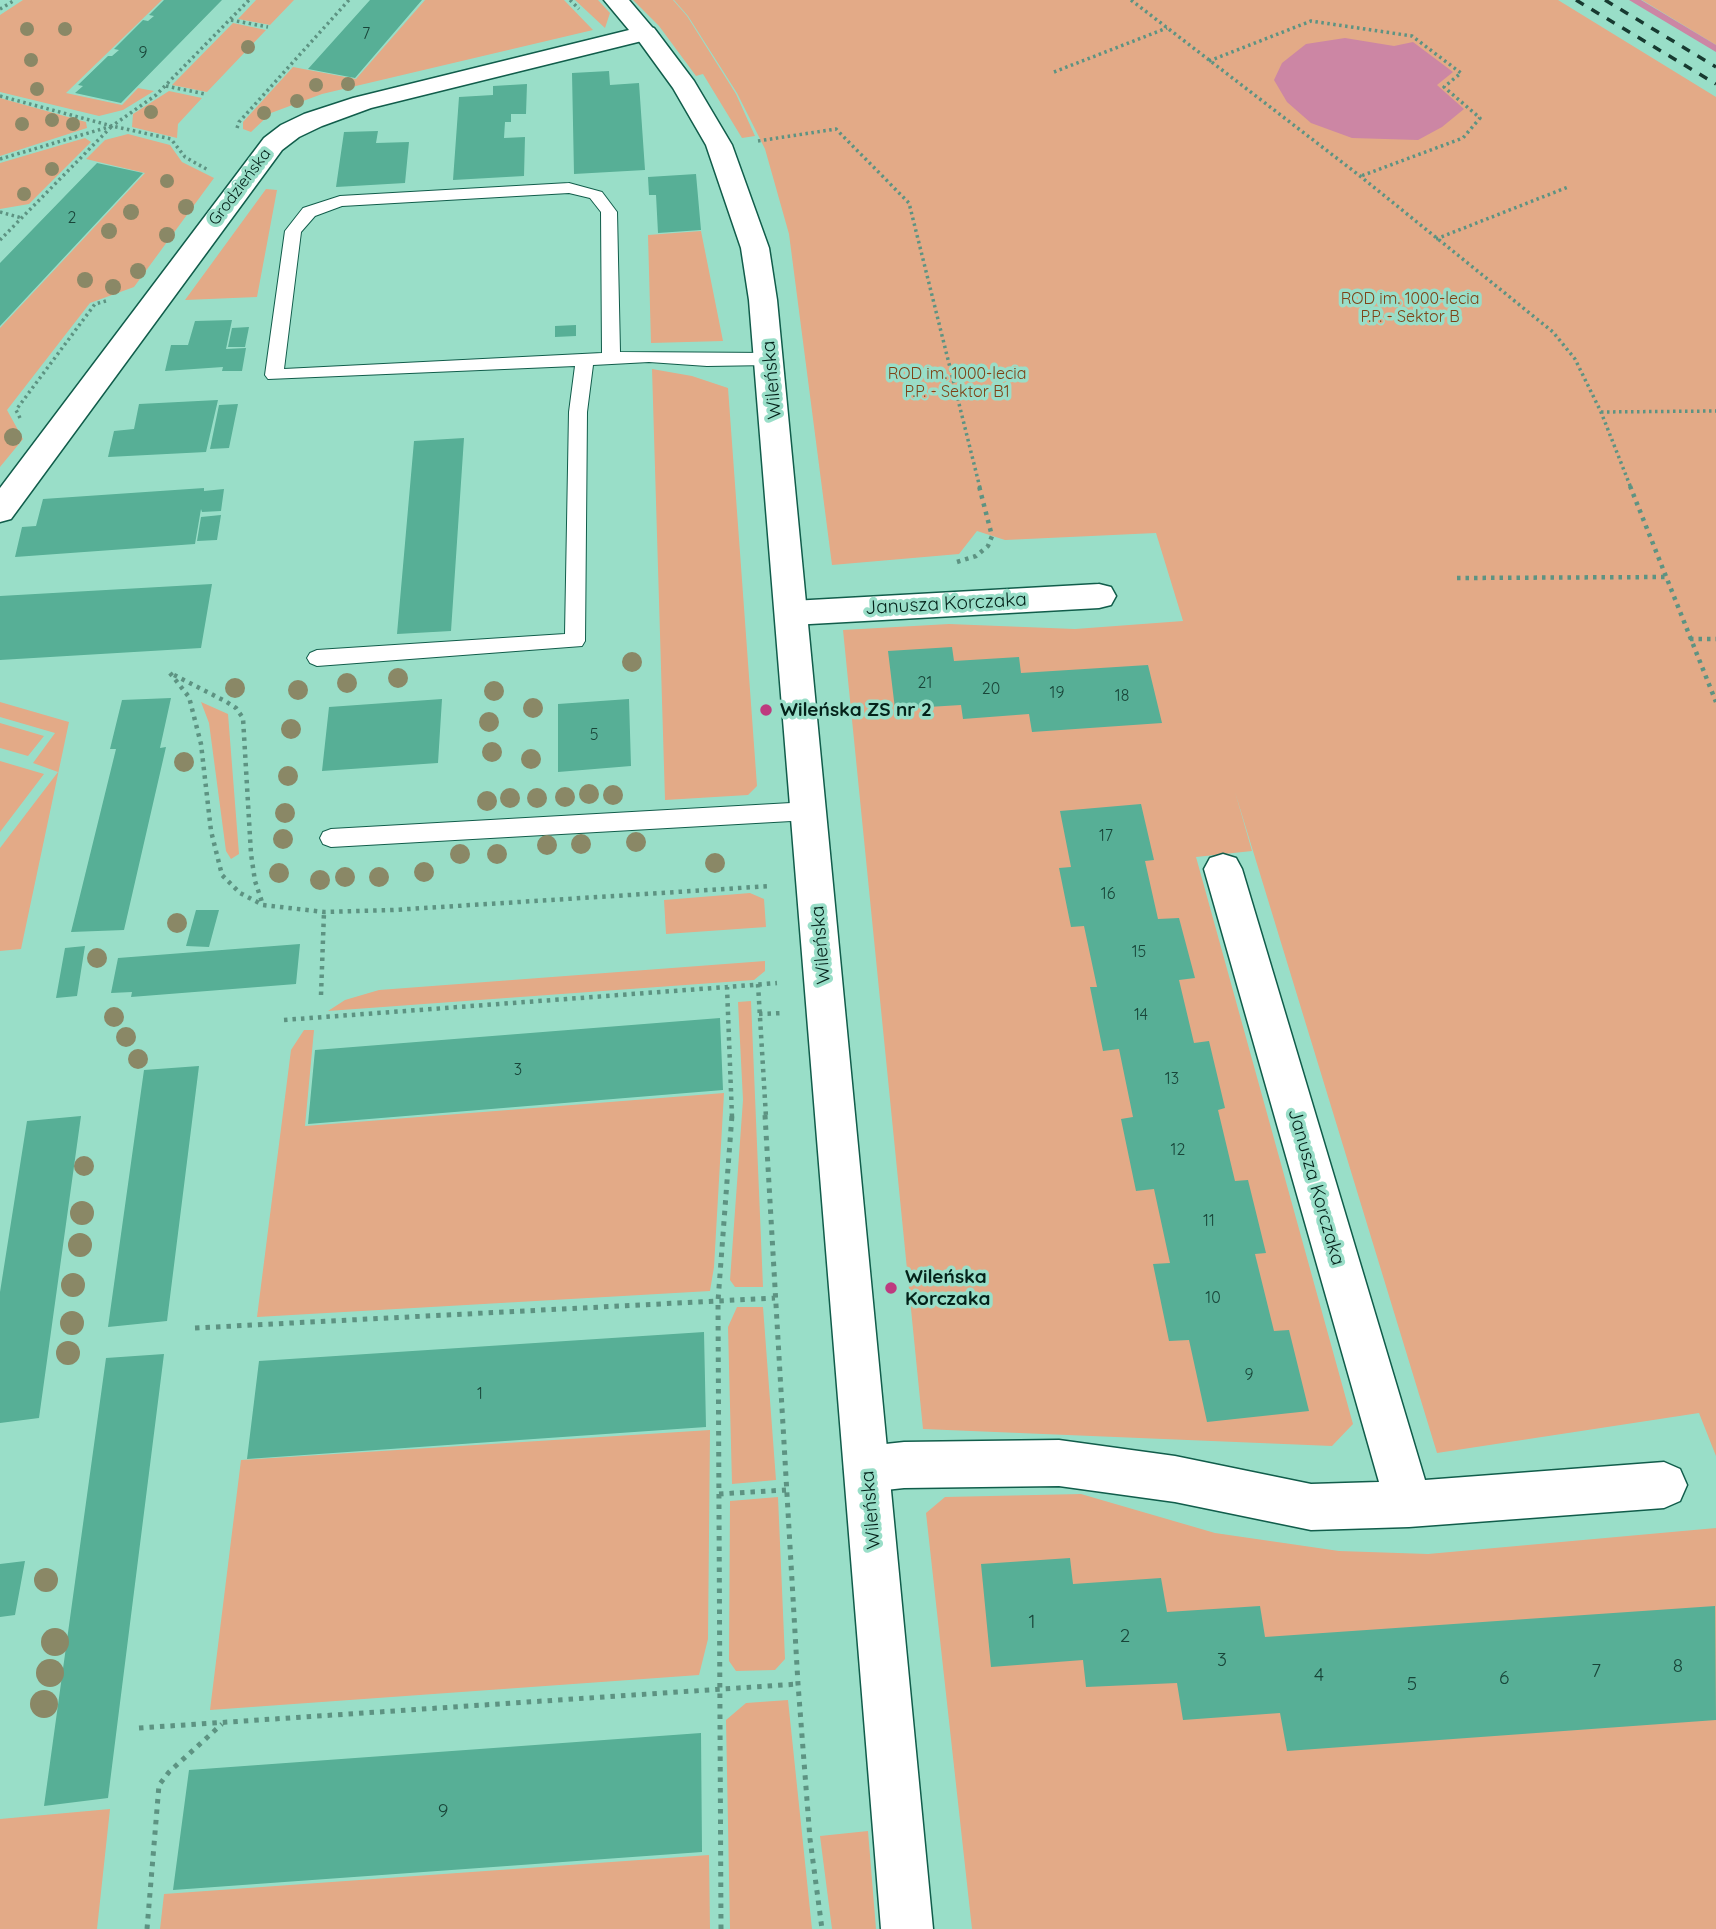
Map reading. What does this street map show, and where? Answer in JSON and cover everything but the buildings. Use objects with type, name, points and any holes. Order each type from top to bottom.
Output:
[{"type":"street","name":"Wileńska","points":[[616,0],[667,59],[708,122],[738,192],[755,248],[770,359],[907,1929]]},
{"type":"street","name":"Grodzieńska","points":[[0,511],[90,393],[260,158],[282,138],[313,120],[362,103],[645,33]]},
{"type":"street","name":"Janusza Korczaka","points":[[792,613],[1099,596]]},
{"type":"street","name":"Janusza Korczaka","points":[[1223,869],[1409,1504]]},
{"type":"street","points":[[867,1469],[904,1465],[1059,1463],[1175,1479],[1311,1507],[1409,1504],[1664,1485]]},
{"type":"lane","points":[[611,358],[609,212],[596,195],[569,188],[340,201],[309,212],[293,231],[274,375],[585,359],[611,358],[649,356],[707,360],[770,359]]},
{"type":"lane","points":[[317,658],[575,641],[578,412],[585,359]]},
{"type":"lane","points":[[331,838],[809,811]]},
{"type":"path","points":[[0,9],[15,0]]},
{"type":"path","points":[[0,240],[112,126],[165,86],[249,0]]},
{"type":"path","points":[[241,134],[237,131],[239,121],[349,0]]},
{"type":"path","points":[[1132,0],[1360,176],[1553,332],[1575,359],[1601,412],[1716,702]]},
{"type":"path","points":[[230,19],[268,27]]},
{"type":"path","points":[[1209,61],[1311,21],[1412,36],[1461,72],[1444,87],[1480,118],[1462,138],[1360,176]]},
{"type":"path","points":[[1054,72],[1168,28]]},
{"type":"path","points":[[165,86],[205,94]]},
{"type":"path","points":[[0,96],[171,139],[189,161],[218,174]]},
{"type":"path","points":[[0,159],[112,126]]},
{"type":"path","points":[[759,141],[836,129],[909,203],[992,536]]},
{"type":"path","points":[[1435,239],[1568,187]]},
{"type":"path","points":[[0,212],[22,218]]},
{"type":"path","points":[[1601,412],[1716,411]]},
{"type":"path","points":[[1457,578],[1665,577]]},
{"type":"path","points":[[1690,639],[1716,639]]},
{"type":"path","points":[[170,673],[225,701],[236,708],[243,718],[251,854],[255,881],[263,905]]},
{"type":"path","points":[[321,995],[324,912]]},
{"type":"path","points":[[284,1020],[824,980]]},
{"type":"path","points":[[758,984],[798,1684],[810,1839],[822,1929]]},
{"type":"path","points":[[721,1929],[718,1301],[733,1100],[727,987]]},
{"type":"path","points":[[195,1328],[775,1298]]},
{"type":"path","points":[[719,1494],[786,1490]]},
{"type":"path","points":[[139,1728],[798,1684]]},
{"type":"path","points":[[147,1929],[159,1785],[169,1772],[222,1724]]},
{"type":"green space","points":[[23,0],[162,0],[66,93],[122,105],[138,88],[154,91],[123,110],[99,116],[0,92],[0,15]]},
{"type":"green space","points":[[256,0],[294,0],[270,25],[238,19]]},
{"type":"green space","points":[[425,0],[564,0],[593,30],[322,94],[271,113],[251,132],[243,129],[243,122],[293,67],[356,79]]},
{"type":"green space","points":[[575,0],[598,0],[610,13],[605,28]]},
{"type":"green space","points":[[633,0],[673,0],[687,16],[736,94],[755,136],[742,138],[703,74],[696,76],[659,26]]},
{"type":"green space","name":"ROD im. 1000-lecia P.P. - Sektor B","points":[[674,0],[1558,0],[1716,97],[1716,1456],[1699,1413],[1437,1453],[1235,792],[1252,851],[1196,857],[1353,1424],[1332,1446],[923,1429],[843,630],[949,624],[1075,629],[1183,621],[1156,533],[1005,540],[977,531],[959,554],[832,565],[789,234],[765,149],[737,93],[688,16]]},
{"type":"green space","points":[[1642,0],[1716,0],[1716,45]]},
{"type":"green space","points":[[233,23],[266,30],[207,92],[172,85]]},
{"type":"green space","points":[[169,91],[202,98],[178,124],[177,138],[132,127],[133,114]]},
{"type":"green space","points":[[0,98],[86,122],[87,128],[0,156]]},
{"type":"green space","points":[[128,134],[170,145],[182,162],[214,178],[134,287],[90,303],[7,410],[23,439],[0,467],[0,328],[145,173],[86,159],[105,140]]},
{"type":"green space","points":[[85,138],[91,142],[29,204],[0,209],[0,163]]},
{"type":"green space","points":[[266,189],[277,190],[257,297],[185,300]]},
{"type":"green space","points":[[701,231],[723,341],[651,343],[648,235]]},
{"type":"green space","points":[[652,369],[692,376],[728,388],[757,786],[748,795],[665,800]]},
{"type":"green space","points":[[0,702],[69,722],[21,949],[0,951],[0,848],[58,772],[33,763],[55,733],[0,717]]},
{"type":"green space","points":[[201,702],[228,714],[239,854],[231,859],[226,851],[209,723]]},
{"type":"green space","points":[[0,723],[44,736],[28,756],[0,748]]},
{"type":"green space","points":[[0,761],[44,774],[0,832]]},
{"type":"green space","points":[[750,893],[764,899],[766,927],[666,934],[664,900]]},
{"type":"green space","points":[[765,961],[765,971],[754,980],[328,1011],[345,1000],[379,990]]},
{"type":"green space","points":[[751,1001],[763,1287],[735,1287],[730,1280],[743,1100],[738,1002]]},
{"type":"green space","points":[[304,1030],[314,1030],[305,1126],[724,1093],[714,1267],[710,1291],[257,1317],[291,1050]]},
{"type":"green space","points":[[737,1307],[763,1307],[776,1480],[732,1484],[728,1327]]},
{"type":"green space","points":[[710,1430],[708,1639],[699,1675],[210,1710],[241,1460]]},
{"type":"green space","points":[[1081,1494],[1215,1533],[1339,1551],[1428,1554],[1716,1528],[1716,1929],[972,1929],[926,1513],[945,1497]]},
{"type":"green space","points":[[778,1497],[785,1659],[775,1670],[736,1671],[729,1661],[730,1501]]},
{"type":"green space","points":[[788,1700],[812,1929],[730,1929],[726,1720],[746,1703]]},
{"type":"green space","points":[[110,1809],[97,1929],[0,1929],[0,1819]]},
{"type":"green space","points":[[868,1831],[876,1929],[832,1929],[820,1836]]},
{"type":"green space","points":[[709,1855],[710,1929],[160,1929],[164,1894]]},
{"type":"shaded area","points":[[1345,38],[1394,46],[1413,42],[1453,72],[1437,85],[1464,109],[1442,127],[1418,140],[1352,138],[1311,123],[1287,102],[1274,80],[1282,63],[1306,44]]},
{"type":"waterway","points":[[1634,0],[1716,49]]},
{"type":"railway","points":[[1576,0],[1716,84]]},
{"type":"railway","points":[[1605,0],[1716,67]]},
{"type":"place","name":"Wileńska ZS nr 2","points":[[766,710]]},
{"type":"place","name":"Wileńska Korczaka","points":[[891,1288]]},
{"type":"park label","name":"ROD im. 1000-lecia P.P. - Sektor B1","points":[[957,383]]}]
